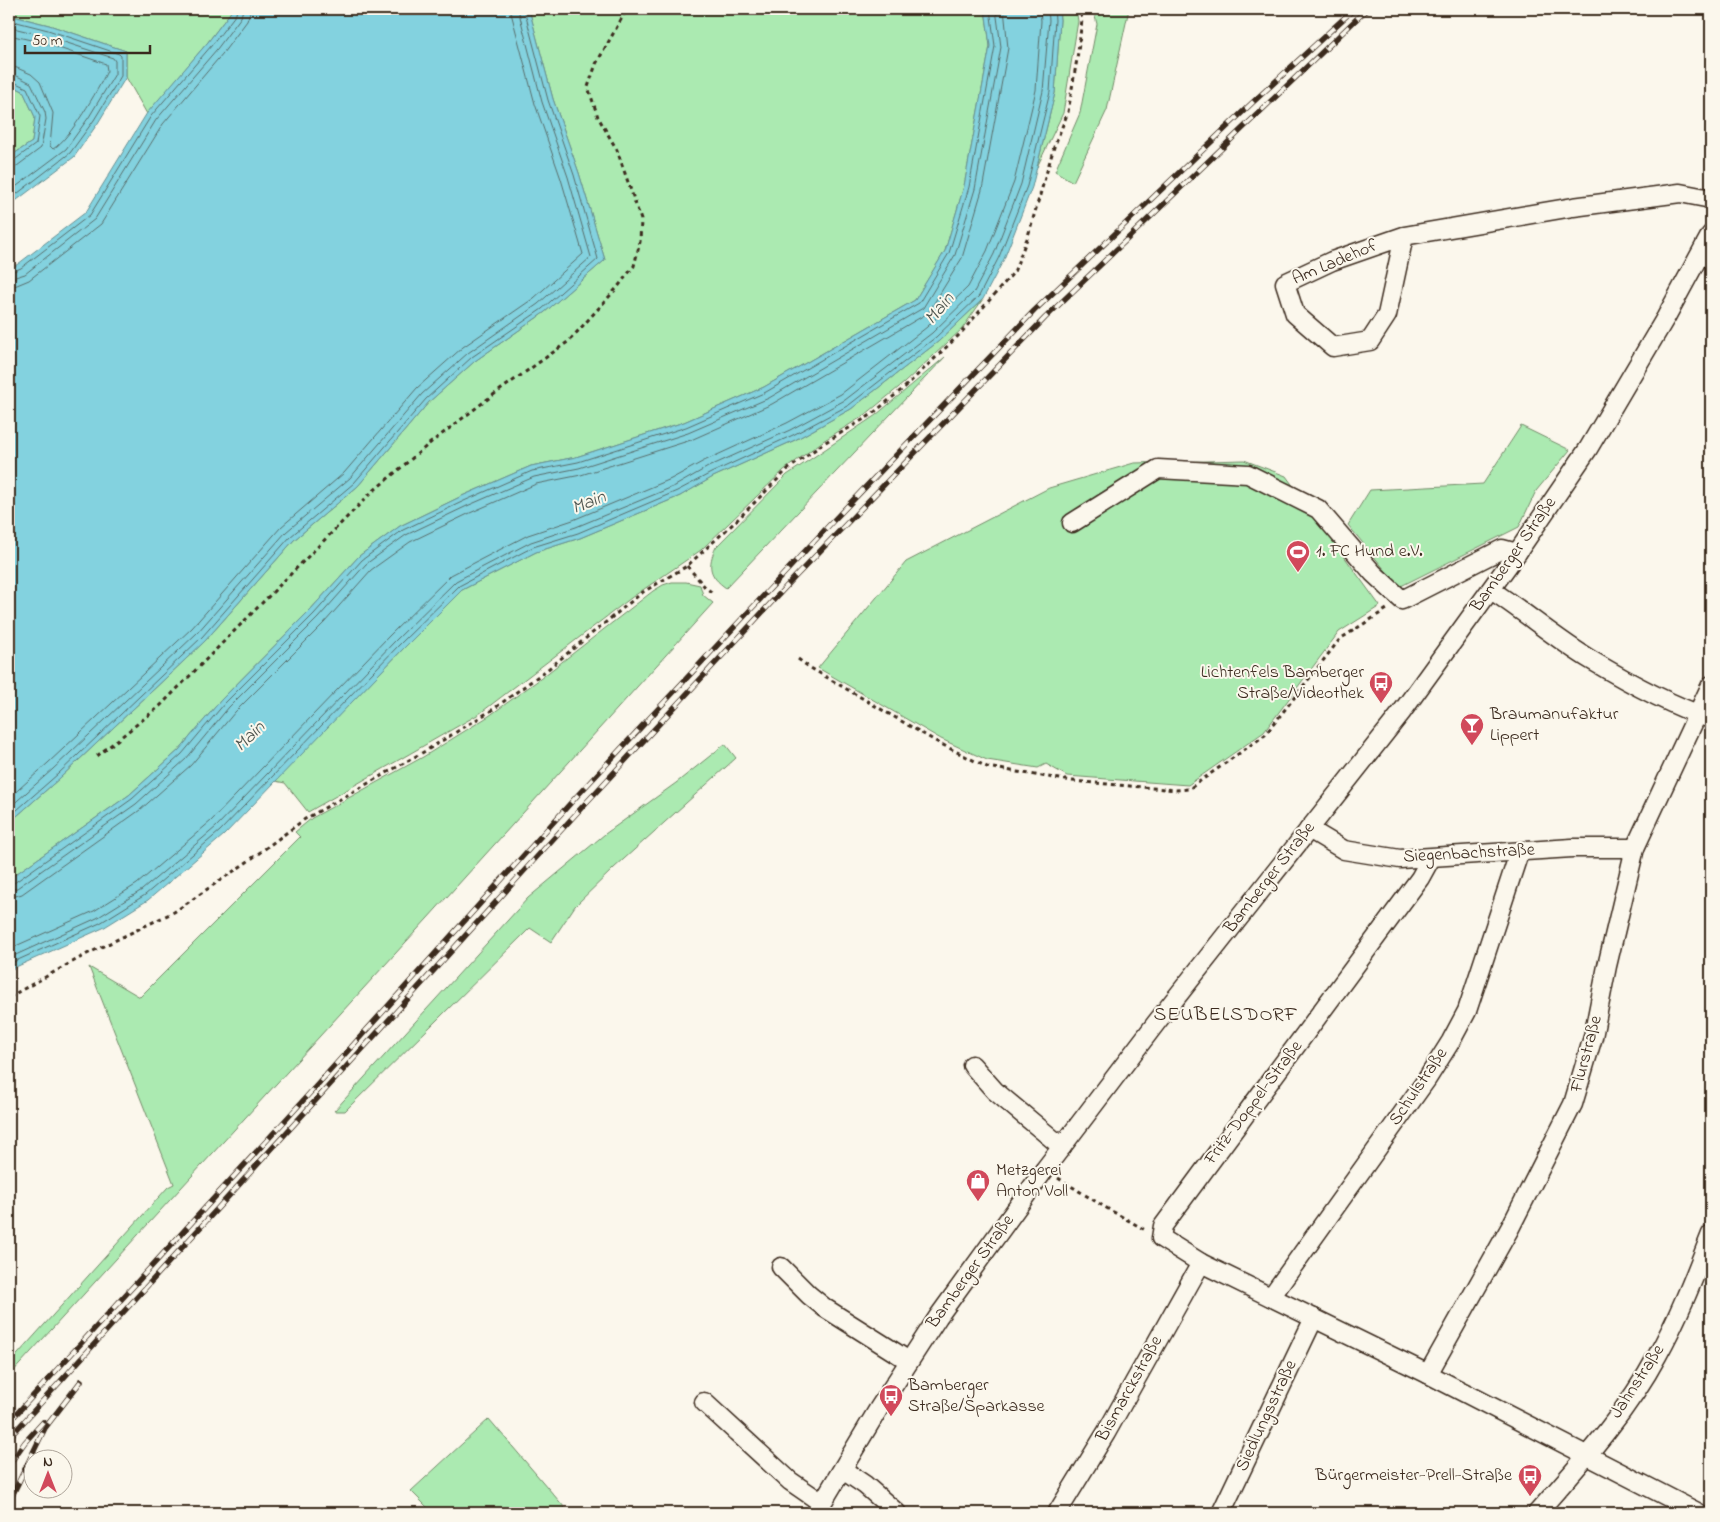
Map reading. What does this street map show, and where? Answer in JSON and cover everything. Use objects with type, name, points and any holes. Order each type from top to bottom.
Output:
[{"type":"street","name":"Am Ladehof","points":[[1404,236],[1387,315],[1370,341],[1333,347],[1295,314],[1285,283],[1332,261],[1404,236],[1573,207],[1671,194],[1680,193],[1711,199]]},
{"type":"street","name":"Bamberger Straße","points":[[819,1508],[879,1408],[938,1317],[1045,1169],[1156,1023],[1401,713],[1517,553],[1588,449],[1666,317],[1711,234]]},
{"type":"street","points":[[1072,523],[1158,469],[1248,474],[1318,509],[1373,574],[1402,600],[1502,550],[1517,553]]},
{"type":"street","points":[[1491,590],[1591,660],[1648,691],[1704,717]]},
{"type":"street","name":"Flurstraße","points":[[1428,1374],[1510,1228],[1573,1104],[1593,1038],[1607,966],[1635,848],[1704,717],[1711,685]]},
{"type":"street","name":"Siegenbachstraße","points":[[1309,829],[1344,850],[1400,859],[1518,853],[1572,848],[1635,848]]},
{"type":"street","name":"Schulstraße","points":[[1271,1297],[1427,1079],[1451,1041],[1467,1011],[1518,853]]},
{"type":"street","name":"Fritz-Doppel-Straße","points":[[1161,1238],[1162,1226],[1420,878],[1431,858]]},
{"type":"street","points":[[972,1065],[995,1090],[1062,1147]]},
{"type":"street","name":"Jahnstraße","points":[[1537,1513],[1622,1411],[1657,1357],[1686,1297],[1711,1234]]},
{"type":"street","points":[[1161,1238],[1201,1263],[1428,1374],[1699,1513]]},
{"type":"street","name":"Bismarckstraße","points":[[1057,1513],[1106,1433],[1201,1263]]},
{"type":"street","points":[[781,1267],[808,1295],[825,1308],[909,1361]]},
{"type":"street","name":"Siedlungsstraße","points":[[1221,1513],[1314,1318]]},
{"type":"street","points":[[704,1402],[819,1508]]},
{"type":"street","points":[[843,1470],[865,1485],[896,1513]]},
{"type":"path","points":[[96,756],[160,706],[371,493],[481,403],[569,341],[617,288],[634,266],[640,242],[641,220],[617,150],[598,117],[588,87],[596,64],[626,9]]},
{"type":"path","points":[[9,997],[87,954],[174,912],[305,819],[427,750],[492,710],[548,669],[644,592],[687,566],[787,470],[824,443],[871,415],[905,387],[960,334],[1014,272],[1028,236],[1054,147],[1068,112],[1082,20],[1080,9]]},
{"type":"path","points":[[687,566],[706,588],[714,594]]},
{"type":"path","points":[[798,659],[937,742],[987,767],[1072,781],[1176,790],[1189,789],[1265,735],[1340,639],[1402,600]]},
{"type":"path","points":[[1045,1169],[1103,1206],[1161,1238]]},
{"type":"green space","points":[[9,9],[233,9],[208,42],[147,114],[126,77],[126,51],[49,25],[9,15]]},
{"type":"green space","points":[[529,9],[985,9],[990,46],[964,186],[945,251],[915,300],[764,387],[684,422],[576,457],[531,466],[400,526],[359,556],[310,610],[221,700],[179,750],[129,795],[13,876],[9,881],[9,823],[61,777],[205,641],[294,540],[358,486],[429,402],[475,361],[545,312],[605,260],[579,173],[553,99]]},
{"type":"green space","points":[[1059,9],[1076,9],[1078,21],[1063,113],[1037,167],[1055,93],[1060,20]]},
{"type":"green space","points":[[1093,9],[1129,9],[1107,110],[1073,182],[1055,171],[1080,113],[1097,24]]},
{"type":"green space","points":[[9,84],[23,91],[35,117],[32,142],[9,157]]},
{"type":"green space","points":[[983,299],[962,329],[904,383],[865,415],[823,441],[784,470],[701,550],[631,598],[479,714],[308,812],[285,783],[275,781],[462,590],[536,552],[580,538],[680,496],[713,477],[795,440],[851,409],[939,341]]},
{"type":"green space","points":[[945,357],[726,588],[720,584],[711,570],[711,560],[716,547],[787,475],[876,415]]},
{"type":"green space","points":[[1521,426],[1570,450],[1536,491],[1519,527],[1399,587],[1348,525],[1370,490],[1483,484]]},
{"type":"green space","points":[[1244,460],[1286,476],[1380,606],[1339,632],[1264,732],[1188,785],[1067,776],[1046,764],[1038,768],[987,760],[941,739],[818,668],[906,562],[1049,488],[1134,463]]},
{"type":"green space","points":[[672,582],[700,585],[703,595],[713,603],[9,1376],[9,1364],[168,1187],[174,1184],[89,967],[140,997],[300,837],[295,832],[312,818],[423,757],[489,716],[653,591]]},
{"type":"green space","points":[[725,744],[736,758],[614,868],[575,906],[551,942],[530,928],[345,1111],[334,1111],[528,898],[605,834],[676,783]]},
{"type":"green space","points":[[489,1419],[565,1508],[560,1513],[433,1513],[411,1491]]},
{"type":"water","points":[[233,9],[529,9],[553,99],[579,173],[605,260],[545,312],[475,361],[429,402],[358,486],[294,540],[205,641],[61,777],[9,823],[9,269],[86,212],[147,113],[208,42]]},
{"type":"water","name":"Main","points":[[985,9],[1059,9],[1060,20],[1055,93],[1032,187],[1004,259],[983,299],[939,341],[851,409],[795,440],[713,477],[680,496],[580,538],[536,552],[462,590],[224,835],[148,900],[103,928],[9,970],[9,881],[13,876],[129,795],[179,750],[221,700],[310,610],[359,556],[400,526],[531,466],[576,457],[684,422],[764,387],[915,300],[945,251],[964,186],[990,46]]},
{"type":"water","points":[[9,15],[49,25],[126,51],[126,77],[98,123],[74,157],[9,206],[9,157],[32,142],[35,117],[23,91],[9,84]]},
{"type":"railway","points":[[9,1422],[291,1114],[576,797],[834,520],[1034,311],[1252,103],[1354,9]]},
{"type":"railway","points":[[9,1438],[584,805],[795,577],[1045,318],[1367,9]]},
{"type":"railway","points":[[9,1502],[45,1428],[81,1381]]},
{"type":"railway","points":[[9,1465],[25,1442],[43,1422]]},
{"type":"place","name":"1. FC Hund e.V.","points":[[1298,573]]},
{"type":"place","name":"Lichtenfels Bamberger Straße/Videothek","points":[[1381,704]]},
{"type":"place","name":"Braumanufaktur Lippert","points":[[1472,746]]},
{"type":"place","name":"Metzgerei Anton Voll","points":[[978,1202]]},
{"type":"place","name":"Bamberger Straße/Sparkasse","points":[[891,1417]]},
{"type":"place","name":"Bürgermeister-Prell-Straße","points":[[1530,1497]]},
{"type":"district","name":"SEUBELSDORF","points":[[1226,1015]]}]
